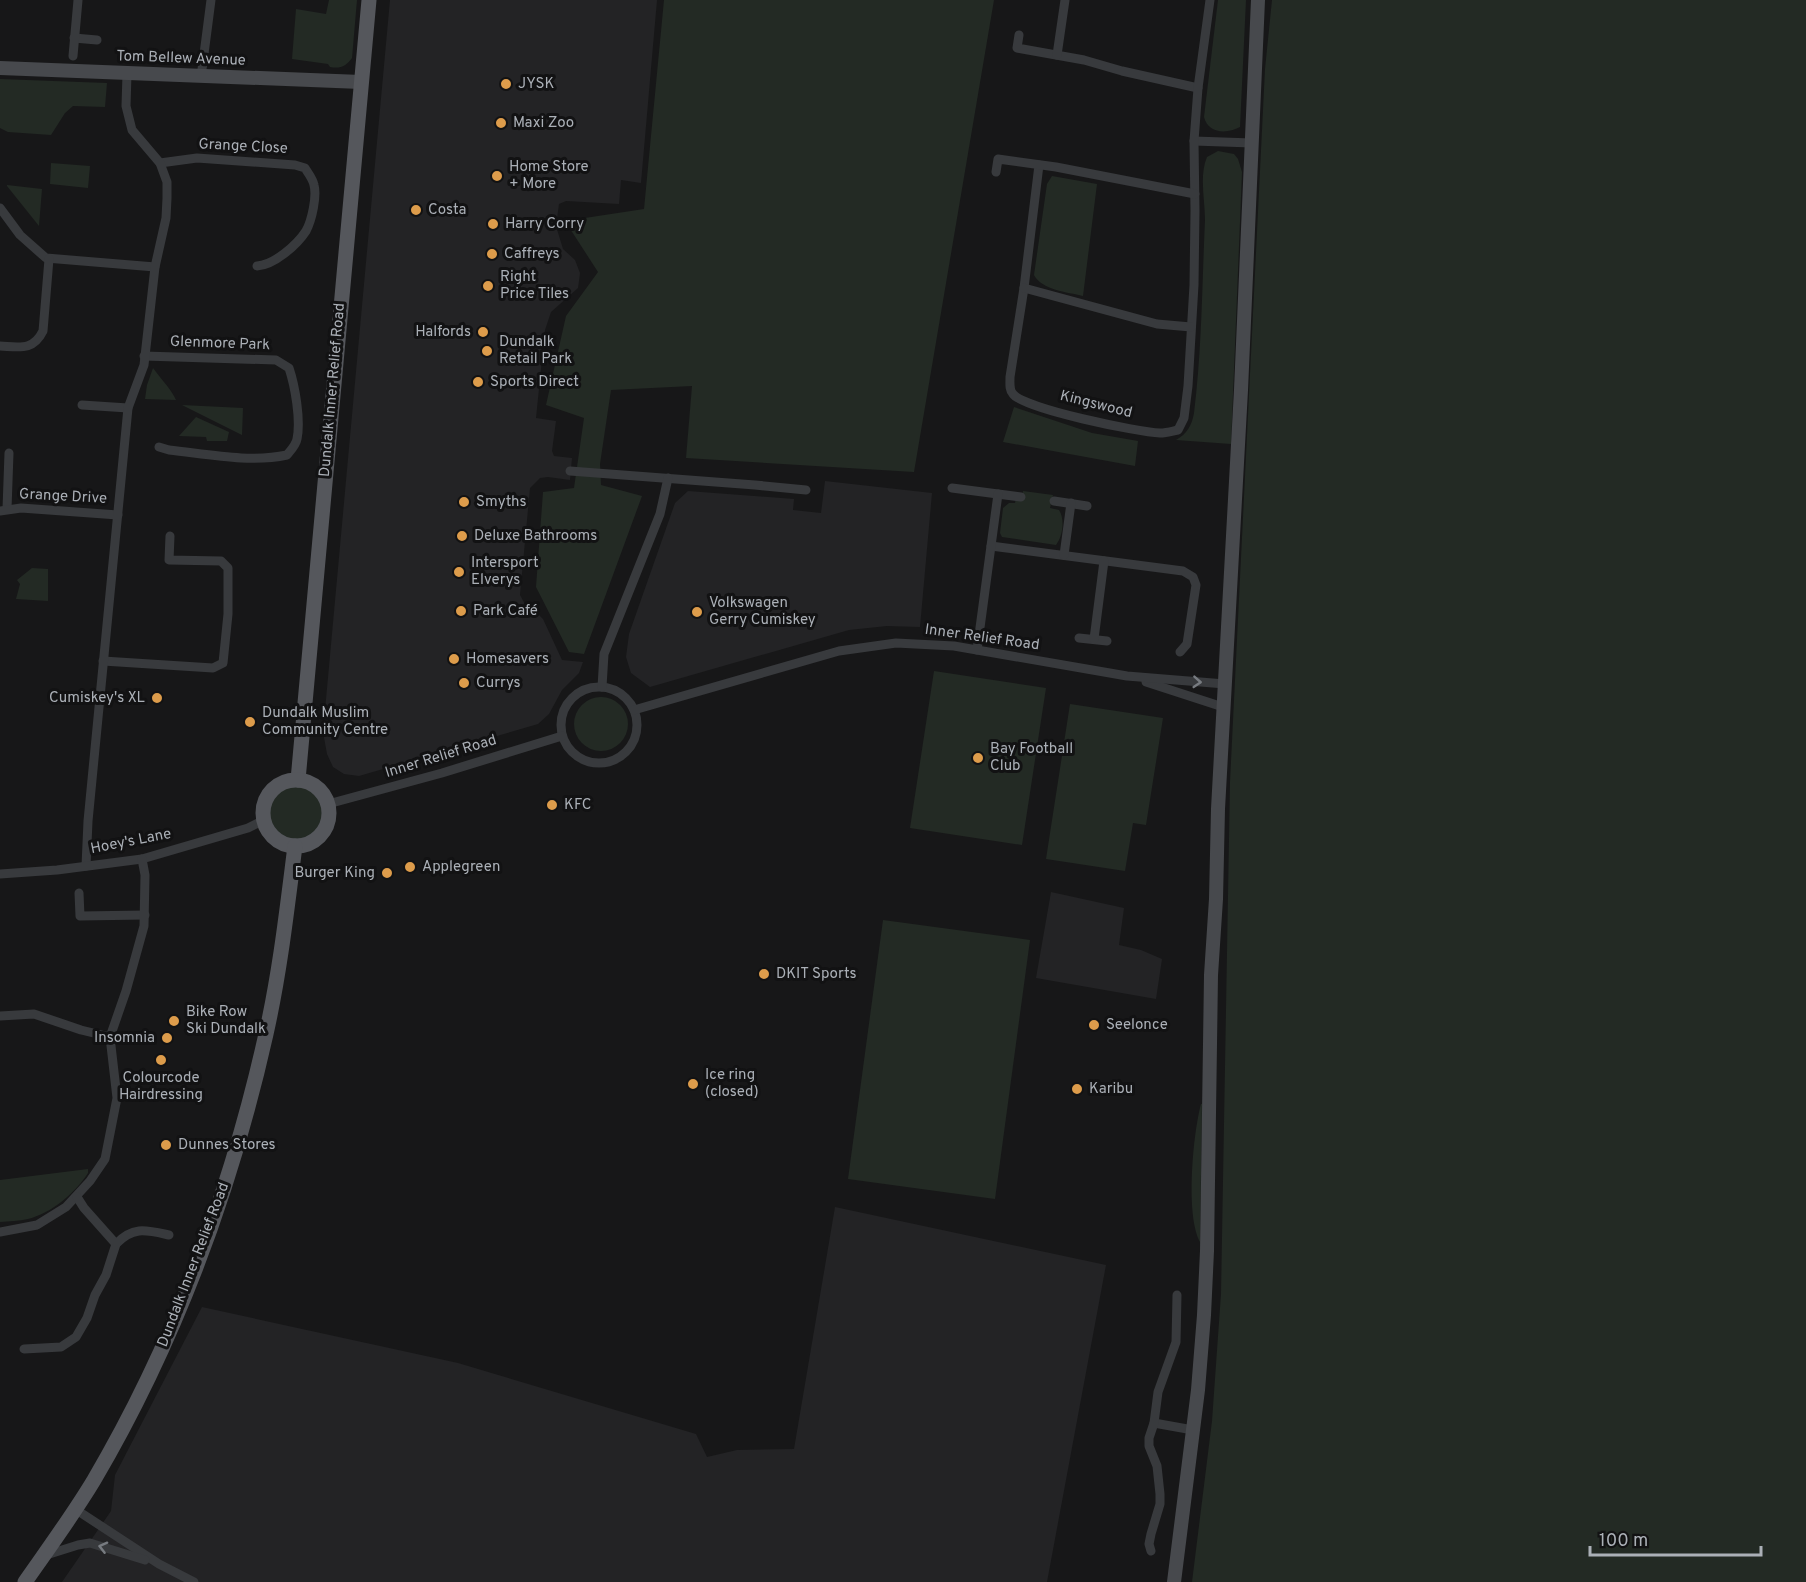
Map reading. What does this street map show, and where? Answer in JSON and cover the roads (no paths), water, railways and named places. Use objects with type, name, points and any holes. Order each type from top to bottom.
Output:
[{"type":"main road","name":"Dundalk Inner Relief Road","points":[[298,780],[369,0]]},
{"type":"main road","points":[[1174,1582],[1199,1380],[1206,1268],[1211,975],[1258,0]]},
{"type":"main road","name":"Tom Bellew Avenue","points":[[0,68],[361,82]]},
{"type":"main road","points":[[298,780],[309,782],[324,795],[328,804],[328,822],[320,836],[305,845],[296,846],[282,842],[268,830],[264,820],[264,805],[272,790],[284,782],[298,780]]},
{"type":"main road","name":"Dundalk Inner Relief Road","points":[[26,1582],[93,1482],[130,1415],[184,1298],[221,1200],[249,1106],[266,1034],[296,846]]},
{"type":"street","points":[[73,56],[78,0]]},
{"type":"street","points":[[201,77],[211,0]]},
{"type":"street","points":[[1057,55],[1065,0]]},
{"type":"street","name":"Kingswood","points":[[1039,165],[1010,389],[1014,396],[1032,404],[1111,427],[1163,434],[1179,430],[1184,418],[1194,274],[1194,141],[1198,88],[1210,0]]},
{"type":"street","points":[[1019,35],[1017,48],[1198,88]]},
{"type":"street","points":[[74,38],[97,40]]},
{"type":"street","points":[[86,867],[88,821],[128,408],[141,374],[168,198],[167,182],[160,163],[132,130],[126,106],[127,74]]},
{"type":"street","points":[[1194,141],[1252,143]]},
{"type":"street","name":"Grange Close","points":[[160,163],[197,158],[296,165],[305,168],[315,185],[306,230],[276,259],[265,265],[257,266]]},
{"type":"street","points":[[996,172],[998,159],[1056,167],[1195,194]]},
{"type":"street","points":[[0,208],[34,250],[49,260],[156,267]]},
{"type":"street","points":[[0,346],[31,346],[44,331],[49,260]]},
{"type":"street","points":[[1024,288],[1157,324],[1191,327]]},
{"type":"street","name":"Glenmore Park","points":[[144,356],[276,360],[289,368],[293,381],[298,438],[287,455],[271,458],[243,457],[159,447]]},
{"type":"street","points":[[82,405],[128,408]]},
{"type":"street","name":"Grange Drive","points":[[9,453],[3,510],[21,508],[118,515]]},
{"type":"street","points":[[570,471],[806,490]]},
{"type":"street","points":[[602,687],[604,654],[660,514],[668,478]]},
{"type":"street","points":[[951,488],[1022,497]]},
{"type":"street","points":[[977,650],[998,494]]},
{"type":"street","points":[[1054,501],[1087,506]]},
{"type":"street","points":[[1064,555],[1071,503]]},
{"type":"street","points":[[103,661],[213,668],[224,663],[228,614],[228,568],[221,561],[169,560],[170,536]]},
{"type":"street","points":[[991,546],[1183,571],[1193,577],[1196,585],[1191,630],[1187,644],[1180,652]]},
{"type":"street","points":[[1094,639],[1104,561]]},
{"type":"street","points":[[1079,638],[1107,641]]},
{"type":"street","name":"Inner Relief Road","points":[[634,710],[839,651],[896,643],[954,646],[1127,676],[1225,684]]},
{"type":"street","points":[[1127,676],[1223,707]]},
{"type":"street","points":[[602,687],[619,693],[634,710],[637,729],[626,753],[614,761],[598,764],[584,761],[571,752],[562,736],[561,721],[563,710],[570,699],[588,689],[602,687]]},
{"type":"street","name":"Inner Relief Road","points":[[328,804],[442,773],[562,736]]},
{"type":"street","name":"Hoey's Lane","points":[[0,874],[86,867],[142,859],[248,828],[264,820]]},
{"type":"street","points":[[0,1232],[37,1225],[66,1207],[77,1197],[105,1159],[117,1098],[110,1037],[126,991],[144,926],[145,875],[142,859]]},
{"type":"street","points":[[79,893],[80,916],[145,915]]},
{"type":"street","points":[[0,1016],[34,1014],[110,1037]]},
{"type":"street","points":[[77,1197],[116,1244]]},
{"type":"street","points":[[24,1349],[61,1347],[76,1337],[106,1275],[116,1244],[126,1233],[148,1230],[169,1235]]},
{"type":"street","points":[[1151,1551],[1149,1544],[1160,1504],[1157,1466],[1149,1446],[1158,1392],[1176,1342],[1177,1295]]},
{"type":"street","points":[[1154,1424],[1193,1430]]},
{"type":"street","points":[[75,1509],[159,1564],[194,1582]]},
{"type":"street","points":[[43,1556],[90,1543],[159,1564]]},
{"type":"place","name":"JYSK","points":[[506,84]]},
{"type":"place","name":"Maxi Zoo","points":[[501,123]]},
{"type":"place","name":"Home Store + More","points":[[497,176]]},
{"type":"place","name":"Costa","points":[[416,210]]},
{"type":"place","name":"Harry Corry","points":[[493,224]]},
{"type":"place","name":"Caffreys","points":[[492,254]]},
{"type":"place","name":"Right Price Tiles","points":[[488,286]]},
{"type":"place","name":"Halfords","points":[[483,332]]},
{"type":"place","name":"Dundalk Retail Park","points":[[487,351]]},
{"type":"place","name":"Sports Direct","points":[[478,382]]},
{"type":"place","name":"Smyths","points":[[464,502]]},
{"type":"place","name":"Deluxe Bathrooms","points":[[462,536]]},
{"type":"place","name":"Intersport Elverys","points":[[459,572]]},
{"type":"place","name":"Park Café","points":[[461,611]]},
{"type":"place","name":"Volkswagen Gerry Cumiskey","points":[[697,612]]},
{"type":"place","name":"Homesavers","points":[[454,659]]},
{"type":"place","name":"Currys","points":[[464,683]]},
{"type":"place","name":"Cumiskey's XL","points":[[157,698]]},
{"type":"place","name":"Dundalk Muslim Community Centre","points":[[250,722]]},
{"type":"place","name":"Bay Football Club","points":[[978,758]]},
{"type":"place","name":"KFC","points":[[552,805]]},
{"type":"place","name":"Applegreen","points":[[410,867]]},
{"type":"place","name":"Burger King","points":[[387,873]]},
{"type":"place","name":"DKIT Sports","points":[[764,974]]},
{"type":"place","name":"Bike Row Ski Dundalk","points":[[174,1021]]},
{"type":"place","name":"Seelonce","points":[[1094,1025]]},
{"type":"place","name":"Insomnia","points":[[167,1038]]},
{"type":"place","name":"Colourcode Hairdressing","points":[[161,1060]]},
{"type":"place","name":"Ice ring (closed)","points":[[693,1084]]},
{"type":"place","name":"Karibu","points":[[1077,1089]]},
{"type":"place","name":"Dunnes Stores","points":[[166,1145]]}]
